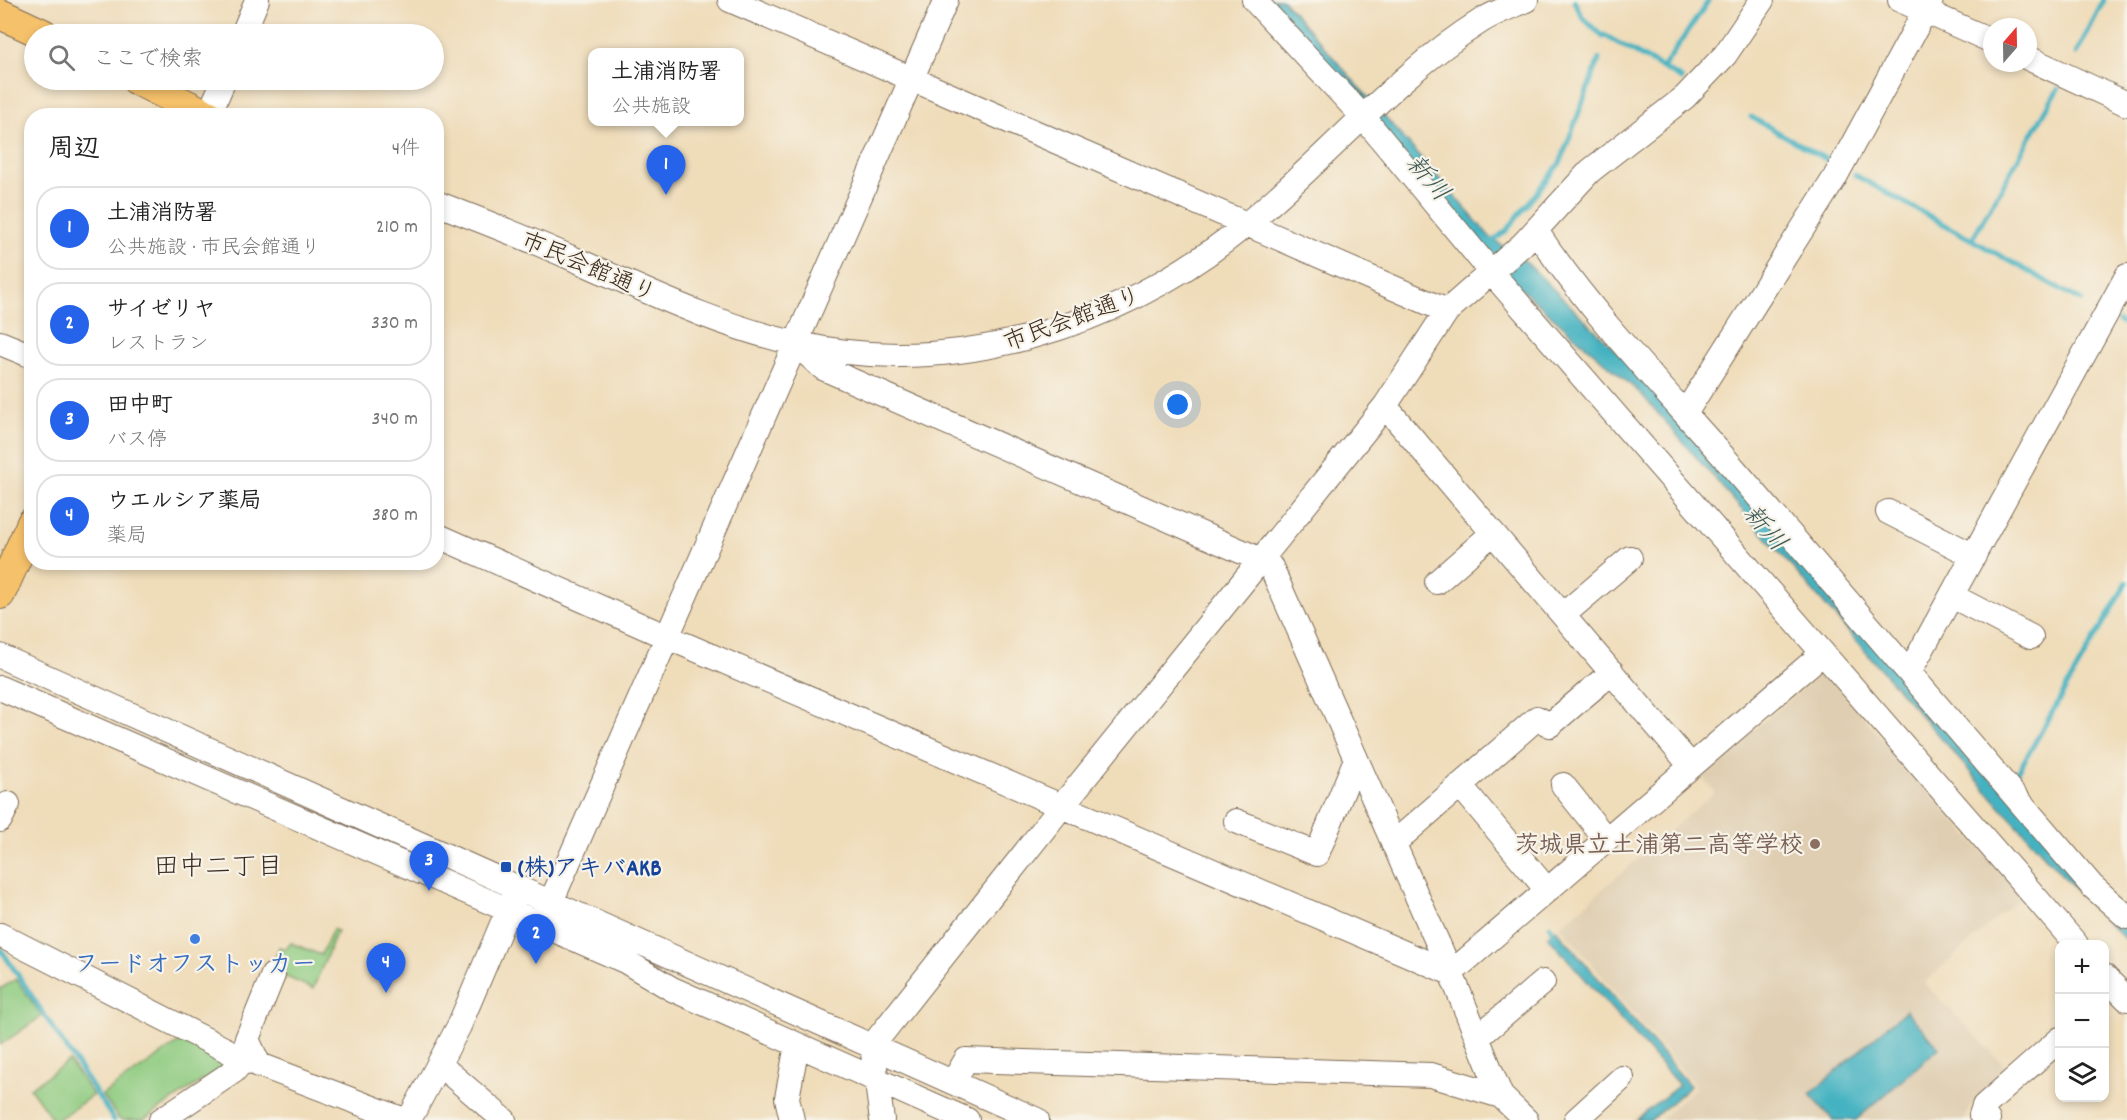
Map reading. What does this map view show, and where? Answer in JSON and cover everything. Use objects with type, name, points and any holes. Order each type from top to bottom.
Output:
[{"type":"main road","points":[[0,14],[24,25]]},
{"type":"main road","points":[[158,90],[195,108]]},
{"type":"main road","points":[[0,594],[24,541]]},
{"type":"street","points":[[247,24],[257,0]]},
{"type":"street","points":[[730,0],[1447,311]]},
{"type":"street","points":[[546,914],[946,0]]},
{"type":"street","points":[[1254,0],[1364,118],[1483,258],[1496,269],[1823,653],[2072,940]]},
{"type":"street","name":"市民会館通り","points":[[444,206],[546,246],[727,324],[795,344],[837,352],[906,356],[1014,342],[1133,299],[1192,266],[1245,225],[1446,45],[1484,19],[1526,0]]},
{"type":"street","points":[[882,1120],[872,1046],[1062,806],[1385,406],[1447,311],[1530,238],[1590,171],[1685,97],[1725,55],[1762,0]]},
{"type":"street","points":[[1900,0],[1928,5],[1983,36]]},
{"type":"street","points":[[1686,412],[1834,179],[1928,5]]},
{"type":"street","points":[[2037,62],[2127,104]]},
{"type":"street","points":[[213,108],[220,90]]},
{"type":"street","points":[[1530,238],[1686,412],[2092,886],[2125,911]]},
{"type":"street","points":[[1910,671],[2127,276]]},
{"type":"street","points":[[0,342],[24,352]]},
{"type":"street","points":[[795,344],[823,368],[1261,560],[1271,567],[1451,973],[1501,1096],[1526,1120]]},
{"type":"street","points":[[1385,406],[1691,766]]},
{"type":"street","points":[[1888,512],[1974,556]]},
{"type":"street","points":[[1437,582],[1493,532]]},
{"type":"street","points":[[444,539],[667,637],[1451,973]]},
{"type":"street","points":[[1563,615],[1630,558]]},
{"type":"street","points":[[1952,596],[2031,638]]},
{"type":"street","points":[[1451,973],[1823,653]]},
{"type":"street","points":[[0,656],[517,888],[546,914],[672,989],[967,1120]]},
{"type":"street","points":[[1393,844],[1537,718],[1550,725],[1612,672]]},
{"type":"street","points":[[0,688],[508,911],[546,914],[872,1046],[1037,1120]]},
{"type":"street","points":[[1236,821],[1317,854],[1356,759]]},
{"type":"street","points":[[1460,785],[1547,890]]},
{"type":"street","points":[[1563,785],[1606,839]]},
{"type":"street","points":[[0,935],[252,1062],[407,1120],[459,1026],[517,888]]},
{"type":"street","points":[[252,1062],[247,1039],[273,975]]},
{"type":"street","points":[[1477,1038],[1543,982]]},
{"type":"street","points":[[1988,1120],[1981,1115],[1984,1106],[2055,1043]]},
{"type":"street","points":[[792,1120],[787,1098],[797,1045]]},
{"type":"street","points":[[953,1082],[966,1060],[1431,1075],[1501,1096]]},
{"type":"street","points":[[161,1120],[234,1071],[252,1062]]},
{"type":"street","points":[[438,1064],[504,1120]]},
{"type":"street","points":[[1576,1120],[1622,1078]]},
{"type":"shaded area","name":"茨城県立土浦第二高等学校","points":[[1823,671],[2022,896],[1924,983],[2011,1072],[1970,1106],[1965,1118],[1968,1120],[1659,1120],[1696,1087],[1560,926],[1715,792],[1700,775]]},
{"type":"green space","points":[[333,929],[337,931],[313,989],[271,970],[279,947],[286,949],[291,943],[321,955]]},
{"type":"green space","points":[[16,979],[42,1016],[0,1045],[0,989]]},
{"type":"green space","points":[[187,1037],[229,1063],[143,1120],[120,1120],[102,1095]]},
{"type":"green space","points":[[69,1061],[93,1095],[57,1120],[53,1120],[30,1088]]},
{"type":"water","name":"新川","points":[[1269,0],[1283,0],[1491,238],[1524,260],[1652,386],[2127,924],[2127,941],[2089,905],[2006,813],[1642,395],[1504,274]]},
{"type":"water","points":[[1556,929],[1690,1086],[1651,1120],[1636,1120],[1679,1085],[1548,937]]},
{"type":"water","points":[[1906,1010],[1939,1048],[1856,1120],[1833,1120],[1810,1094]]},
{"type":"waterway","points":[[1663,68],[1709,0]]},
{"type":"waterway","points":[[2076,54],[2104,0]]},
{"type":"waterway","points":[[1574,1],[1583,18],[1603,37]]},
{"type":"waterway","points":[[1604,35],[1682,79]]},
{"type":"waterway","points":[[1491,243],[1507,230],[1560,163],[1599,59]]},
{"type":"waterway","points":[[1972,239],[2058,89]]},
{"type":"waterway","points":[[1751,117],[1833,163]]},
{"type":"waterway","points":[[1855,175],[2082,301]]},
{"type":"waterway","points":[[2119,321],[2127,326]]},
{"type":"waterway","points":[[2015,777],[2127,582]]},
{"type":"waterway","points":[[1550,926],[1556,938]]},
{"type":"waterway","points":[[0,948],[114,1120]]},
{"type":"place","name":"土浦消防署","points":[[666,195]]},
{"type":"place","name":"茨城県立土浦第二高等学校","points":[[1815,844]]},
{"type":"place","name":"(株)アキバAKB","points":[[506,867]]},
{"type":"place","name":"田中町","points":[[429,891]]},
{"type":"place","name":"フードオフストッカー","points":[[195,939]]},
{"type":"place","name":"サイゼリヤ","points":[[536,964]]},
{"type":"place","name":"ウエルシア薬局","points":[[386,993]]},
{"type":"district","name":"田中二丁目","points":[[218,865]]}]
